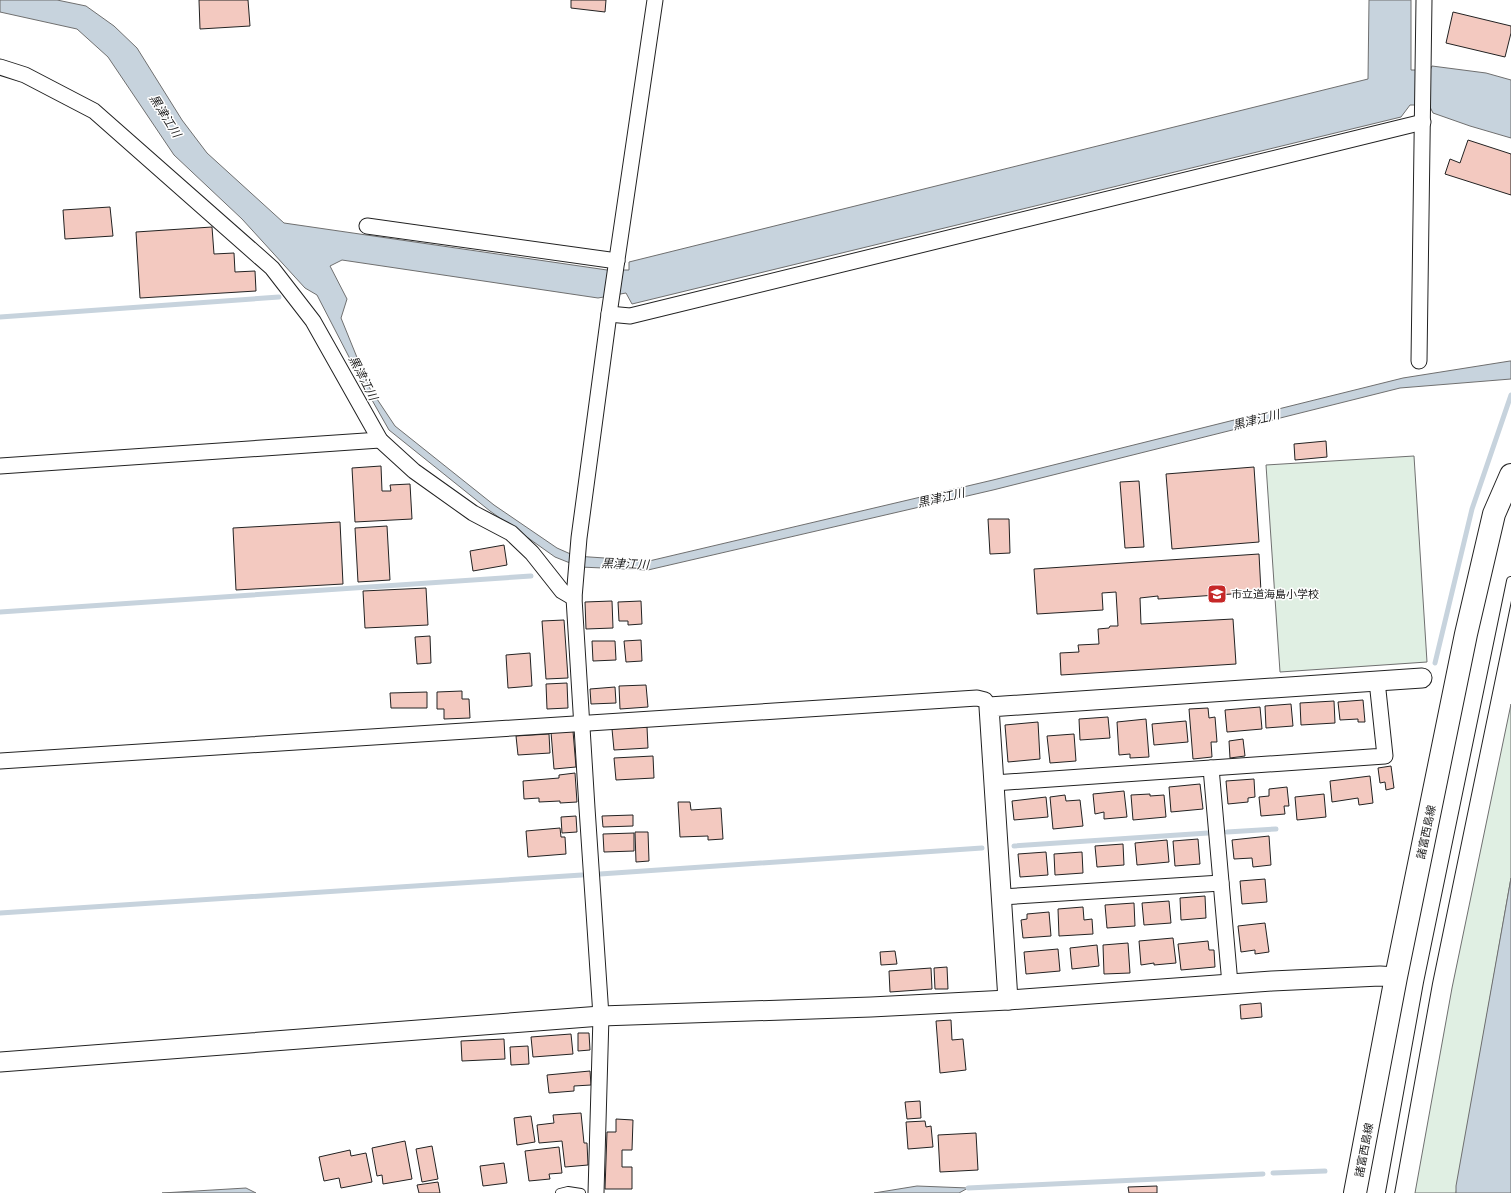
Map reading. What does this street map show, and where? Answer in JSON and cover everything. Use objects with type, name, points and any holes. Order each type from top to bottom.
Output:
[{"type":"main road","name":"諸富西島線","points":[[1356,1193],[1396,978],[1466,634],[1494,514],[1511,475]]},
{"type":"street","points":[[596,1193],[601,1016],[574,598],[579,538],[654,0]]},
{"type":"street","points":[[1420,361],[1424,0]]},
{"type":"street","points":[[0,67],[25,75],[94,111],[272,268],[313,321],[380,440],[426,480],[473,513],[511,533],[532,553],[562,591],[574,598]]},
{"type":"street","points":[[610,308],[630,316],[1423,115]]},
{"type":"street","points":[[367,226],[617,261]]},
{"type":"street","points":[[0,466],[380,440]]},
{"type":"street","points":[[988,707],[1422,678]]},
{"type":"street","points":[[994,784],[1385,756],[1377,681]]},
{"type":"street","points":[[0,761],[977,698],[985,700],[988,707],[1008,1000]]},
{"type":"street","points":[[1211,768],[1230,984]]},
{"type":"street","points":[[1001,897],[1221,883]]},
{"type":"street","points":[[0,1062],[601,1016],[871,1007],[1008,1000],[1230,984],[1380,976],[1396,978]]},
{"type":"lane","points":[[1390,1193],[1428,983],[1511,582]]},
{"type":"lane","points":[[560,1193],[568,1191],[581,1193]]},
{"type":"green space","points":[[1414,456],[1427,662],[1280,672],[1266,465]]},
{"type":"green space","points":[[1511,704],[1511,878],[1456,1193],[1415,1193],[1452,988]]},
{"type":"water","name":"黒津江川","points":[[0,0],[57,0],[86,6],[114,26],[137,48],[182,120],[207,153],[284,223],[607,270],[629,270],[629,262],[1368,79],[1369,0],[1411,0],[1411,70],[1430,70],[1432,66],[1486,73],[1511,80],[1511,138],[1433,113],[1429,105],[1410,105],[1401,117],[632,304],[626,293],[598,298],[342,260],[330,266],[347,299],[341,318],[369,387],[395,426],[494,505],[557,548],[575,556],[649,561],[993,480],[1403,378],[1511,361],[1511,379],[1400,388],[993,490],[648,570],[580,567],[555,557],[490,511],[389,430],[364,386],[317,295],[305,288],[242,219],[174,155],[108,57],[77,29],[0,12]]},
{"type":"water","points":[[1511,878],[1511,1193],[1456,1193],[1456,1186]]},
{"type":"water","points":[[917,1186],[968,1188],[959,1193],[874,1193]]},
{"type":"water","points":[[246,1188],[256,1193],[162,1193]]},
{"type":"building","points":[[199,0],[248,0],[250,26],[200,29]]},
{"type":"building","points":[[571,0],[606,0],[605,12],[571,8]]},
{"type":"building","points":[[1453,12],[1511,26],[1511,33],[1505,57],[1446,43]]},
{"type":"building","points":[[1468,140],[1511,154],[1511,195],[1445,174],[1450,159],[1460,163]]},
{"type":"building","points":[[110,207],[113,236],[65,239],[63,210]]},
{"type":"building","points":[[212,227],[214,254],[234,253],[235,272],[255,271],[256,291],[140,298],[136,232]]},
{"type":"building","points":[[1326,441],[1327,457],[1295,460],[1294,444]]},
{"type":"building","points":[[381,466],[382,491],[391,491],[390,485],[410,484],[412,519],[355,522],[352,468]]},
{"type":"building","points":[[1254,467],[1259,542],[1172,549],[1166,474]]},
{"type":"building","points":[[1139,481],[1144,547],[1125,548],[1120,482]]},
{"type":"building","points":[[988,519],[1009,519],[1010,553],[990,554]]},
{"type":"building","points":[[340,522],[343,584],[236,590],[233,528]]},
{"type":"building","points":[[387,526],[390,580],[358,582],[355,528]]},
{"type":"building","points":[[504,545],[507,565],[473,571],[470,551]]},
{"type":"building","points":[[1259,554],[1261,592],[1158,599],[1158,596],[1140,598],[1141,624],[1233,619],[1236,664],[1061,675],[1060,653],[1079,652],[1078,645],[1099,644],[1098,629],[1118,626],[1116,592],[1102,593],[1103,610],[1037,614],[1034,569]]},
{"type":"building","points":[[426,588],[428,625],[365,628],[363,591]]},
{"type":"building","points":[[612,601],[613,628],[586,629],[585,602]]},
{"type":"building","points":[[641,601],[642,624],[628,625],[628,621],[619,621],[618,602]]},
{"type":"building","points":[[564,620],[568,678],[546,679],[542,621]]},
{"type":"building","points":[[430,636],[431,663],[417,664],[415,637]]},
{"type":"building","points":[[641,640],[642,661],[626,662],[624,641]]},
{"type":"building","points":[[592,641],[615,641],[616,660],[593,661]]},
{"type":"building","points":[[530,653],[532,686],[508,688],[506,655]]},
{"type":"building","points":[[567,683],[568,708],[547,709],[546,684]]},
{"type":"building","points":[[646,685],[648,707],[620,709],[619,686]]},
{"type":"building","points":[[615,687],[616,703],[591,704],[590,689]]},
{"type":"building","points":[[462,691],[462,699],[469,699],[470,718],[444,719],[444,709],[437,709],[437,692]]},
{"type":"building","points":[[427,692],[427,708],[391,708],[390,693]]},
{"type":"building","points":[[1363,700],[1365,722],[1358,722],[1358,719],[1340,720],[1338,702]]},
{"type":"building","points":[[1334,701],[1335,723],[1301,725],[1300,703]]},
{"type":"building","points":[[1291,704],[1293,726],[1266,728],[1265,706]]},
{"type":"building","points":[[1260,707],[1262,729],[1227,732],[1225,710]]},
{"type":"building","points":[[1208,708],[1209,718],[1215,717],[1217,742],[1211,742],[1212,757],[1193,759],[1189,709]]},
{"type":"building","points":[[1108,717],[1110,738],[1080,740],[1079,719]]},
{"type":"building","points":[[1146,719],[1149,757],[1130,758],[1130,754],[1119,755],[1117,722]]},
{"type":"building","points":[[1186,721],[1188,742],[1154,745],[1152,724]]},
{"type":"building","points":[[1038,722],[1040,759],[1008,762],[1005,725]]},
{"type":"building","points":[[647,727],[648,748],[614,750],[612,729]]},
{"type":"building","points":[[573,731],[576,767],[554,769],[551,732]]},
{"type":"building","points":[[549,734],[550,753],[518,755],[516,736]]},
{"type":"building","points":[[1074,734],[1076,761],[1050,763],[1047,736]]},
{"type":"building","points":[[1243,739],[1245,756],[1230,758],[1229,741]]},
{"type":"building","points":[[653,756],[654,778],[616,780],[614,758]]},
{"type":"building","points":[[1391,766],[1394,788],[1386,790],[1385,782],[1380,783],[1378,768]]},
{"type":"building","points":[[575,773],[577,802],[539,802],[539,798],[524,799],[523,781],[559,778],[559,775]]},
{"type":"building","points":[[1370,776],[1373,803],[1359,805],[1358,798],[1332,802],[1330,781]]},
{"type":"building","points":[[1254,779],[1255,797],[1248,798],[1248,802],[1228,804],[1226,781]]},
{"type":"building","points":[[1200,784],[1203,809],[1171,812],[1169,787]]},
{"type":"building","points":[[1287,787],[1289,806],[1284,806],[1285,814],[1261,816],[1259,797],[1269,796],[1269,789]]},
{"type":"building","points":[[1124,791],[1127,817],[1104,819],[1104,812],[1095,814],[1093,794]]},
{"type":"building","points":[[1150,794],[1150,796],[1164,795],[1166,817],[1133,820],[1131,795]]},
{"type":"building","points":[[1324,794],[1326,817],[1297,820],[1295,797]]},
{"type":"building","points":[[1065,795],[1066,801],[1080,800],[1083,826],[1053,829],[1050,797]]},
{"type":"building","points":[[1046,797],[1048,817],[1014,820],[1012,801]]},
{"type":"building","points":[[678,802],[690,802],[691,810],[721,808],[723,839],[708,840],[708,836],[680,837]]},
{"type":"building","points":[[633,815],[633,826],[603,827],[602,816]]},
{"type":"building","points":[[576,816],[577,832],[562,833],[561,817]]},
{"type":"building","points":[[560,828],[561,837],[565,837],[566,854],[528,857],[526,831]]},
{"type":"building","points":[[635,832],[648,832],[649,861],[636,862]]},
{"type":"building","points":[[634,833],[634,851],[604,852],[603,834]]},
{"type":"building","points":[[1269,836],[1271,865],[1253,867],[1252,858],[1234,859],[1232,840]]},
{"type":"building","points":[[1198,839],[1200,864],[1175,866],[1173,841]]},
{"type":"building","points":[[1167,840],[1169,862],[1137,865],[1135,843]]},
{"type":"building","points":[[1123,844],[1124,865],[1097,867],[1095,846]]},
{"type":"building","points":[[1046,852],[1048,875],[1020,877],[1018,854]]},
{"type":"building","points":[[1082,852],[1083,873],[1055,875],[1054,854]]},
{"type":"building","points":[[1265,879],[1267,902],[1242,904],[1240,881]]},
{"type":"building","points":[[1205,896],[1206,918],[1181,920],[1180,898]]},
{"type":"building","points":[[1169,901],[1171,923],[1144,925],[1142,903]]},
{"type":"building","points":[[1134,903],[1135,926],[1107,928],[1105,905]]},
{"type":"building","points":[[1083,907],[1084,920],[1092,919],[1093,934],[1059,936],[1058,909]]},
{"type":"building","points":[[1049,912],[1051,936],[1023,938],[1021,920],[1027,919],[1027,914]]},
{"type":"building","points":[[1265,923],[1269,952],[1255,954],[1255,950],[1241,952],[1238,926]]},
{"type":"building","points":[[1173,938],[1176,963],[1154,965],[1154,963],[1141,965],[1139,941]]},
{"type":"building","points":[[1208,941],[1209,950],[1214,950],[1215,967],[1181,970],[1178,944]]},
{"type":"building","points":[[1128,943],[1130,973],[1104,974],[1103,945]]},
{"type":"building","points":[[1097,945],[1099,966],[1072,969],[1070,948]]},
{"type":"building","points":[[1058,949],[1060,971],[1026,974],[1024,952]]},
{"type":"building","points":[[895,951],[897,964],[881,965],[880,952]]},
{"type":"building","points":[[947,967],[948,989],[935,989],[934,968]]},
{"type":"building","points":[[931,968],[932,989],[890,992],[889,971]]},
{"type":"building","points":[[1261,1003],[1262,1017],[1241,1019],[1240,1005]]},
{"type":"building","points":[[951,1020],[952,1040],[963,1039],[966,1070],[940,1073],[936,1021]]},
{"type":"building","points":[[578,1033],[589,1033],[590,1050],[578,1051]]},
{"type":"building","points":[[571,1034],[573,1054],[533,1057],[531,1037]]},
{"type":"building","points":[[504,1039],[505,1059],[462,1061],[461,1041]]},
{"type":"building","points":[[528,1046],[529,1064],[511,1065],[510,1047]]},
{"type":"building","points":[[590,1071],[591,1085],[574,1086],[574,1091],[549,1093],[547,1075]]},
{"type":"building","points":[[920,1101],[921,1118],[907,1119],[905,1102]]},
{"type":"building","points":[[581,1113],[584,1143],[587,1143],[588,1165],[565,1167],[562,1141],[539,1143],[537,1125],[554,1123],[553,1115]]},
{"type":"building","points":[[531,1116],[535,1142],[517,1145],[514,1118]]},
{"type":"building","points":[[616,1119],[633,1120],[632,1150],[622,1150],[622,1167],[632,1167],[632,1189],[605,1189],[607,1132],[616,1132]]},
{"type":"building","points":[[925,1121],[926,1127],[931,1126],[933,1147],[908,1149],[906,1122]]},
{"type":"building","points":[[976,1133],[978,1170],[940,1172],[938,1135]]},
{"type":"building","points":[[405,1141],[412,1179],[383,1184],[382,1175],[377,1176],[372,1148]]},
{"type":"building","points":[[432,1146],[438,1179],[422,1182],[416,1149]]},
{"type":"building","points":[[559,1147],[562,1173],[549,1174],[550,1179],[529,1181],[525,1151]]},
{"type":"building","points":[[350,1150],[351,1156],[366,1153],[372,1182],[341,1188],[339,1178],[324,1181],[319,1157]]},
{"type":"building","points":[[504,1163],[507,1183],[483,1186],[480,1166]]},
{"type":"building","points":[[438,1182],[440,1193],[419,1193],[417,1185]]},
{"type":"building","points":[[1157,1186],[1157,1193],[1129,1193],[1128,1187]]},
{"type":"waterway","points":[[0,317],[279,297]]},
{"type":"waterway","points":[[1435,663],[1472,509],[1511,395]]},
{"type":"waterway","points":[[0,612],[531,576]]},
{"type":"waterway","points":[[1227,832],[1276,829]]},
{"type":"waterway","points":[[1014,846],[1208,833]]},
{"type":"waterway","points":[[600,874],[982,848]]},
{"type":"waterway","points":[[0,913],[582,875]]},
{"type":"waterway","points":[[1273,1173],[1325,1171]]},
{"type":"waterway","points":[[968,1188],[1263,1174]]},
{"type":"place","name":"市立道海島小学校","points":[[1217,594]]}]
